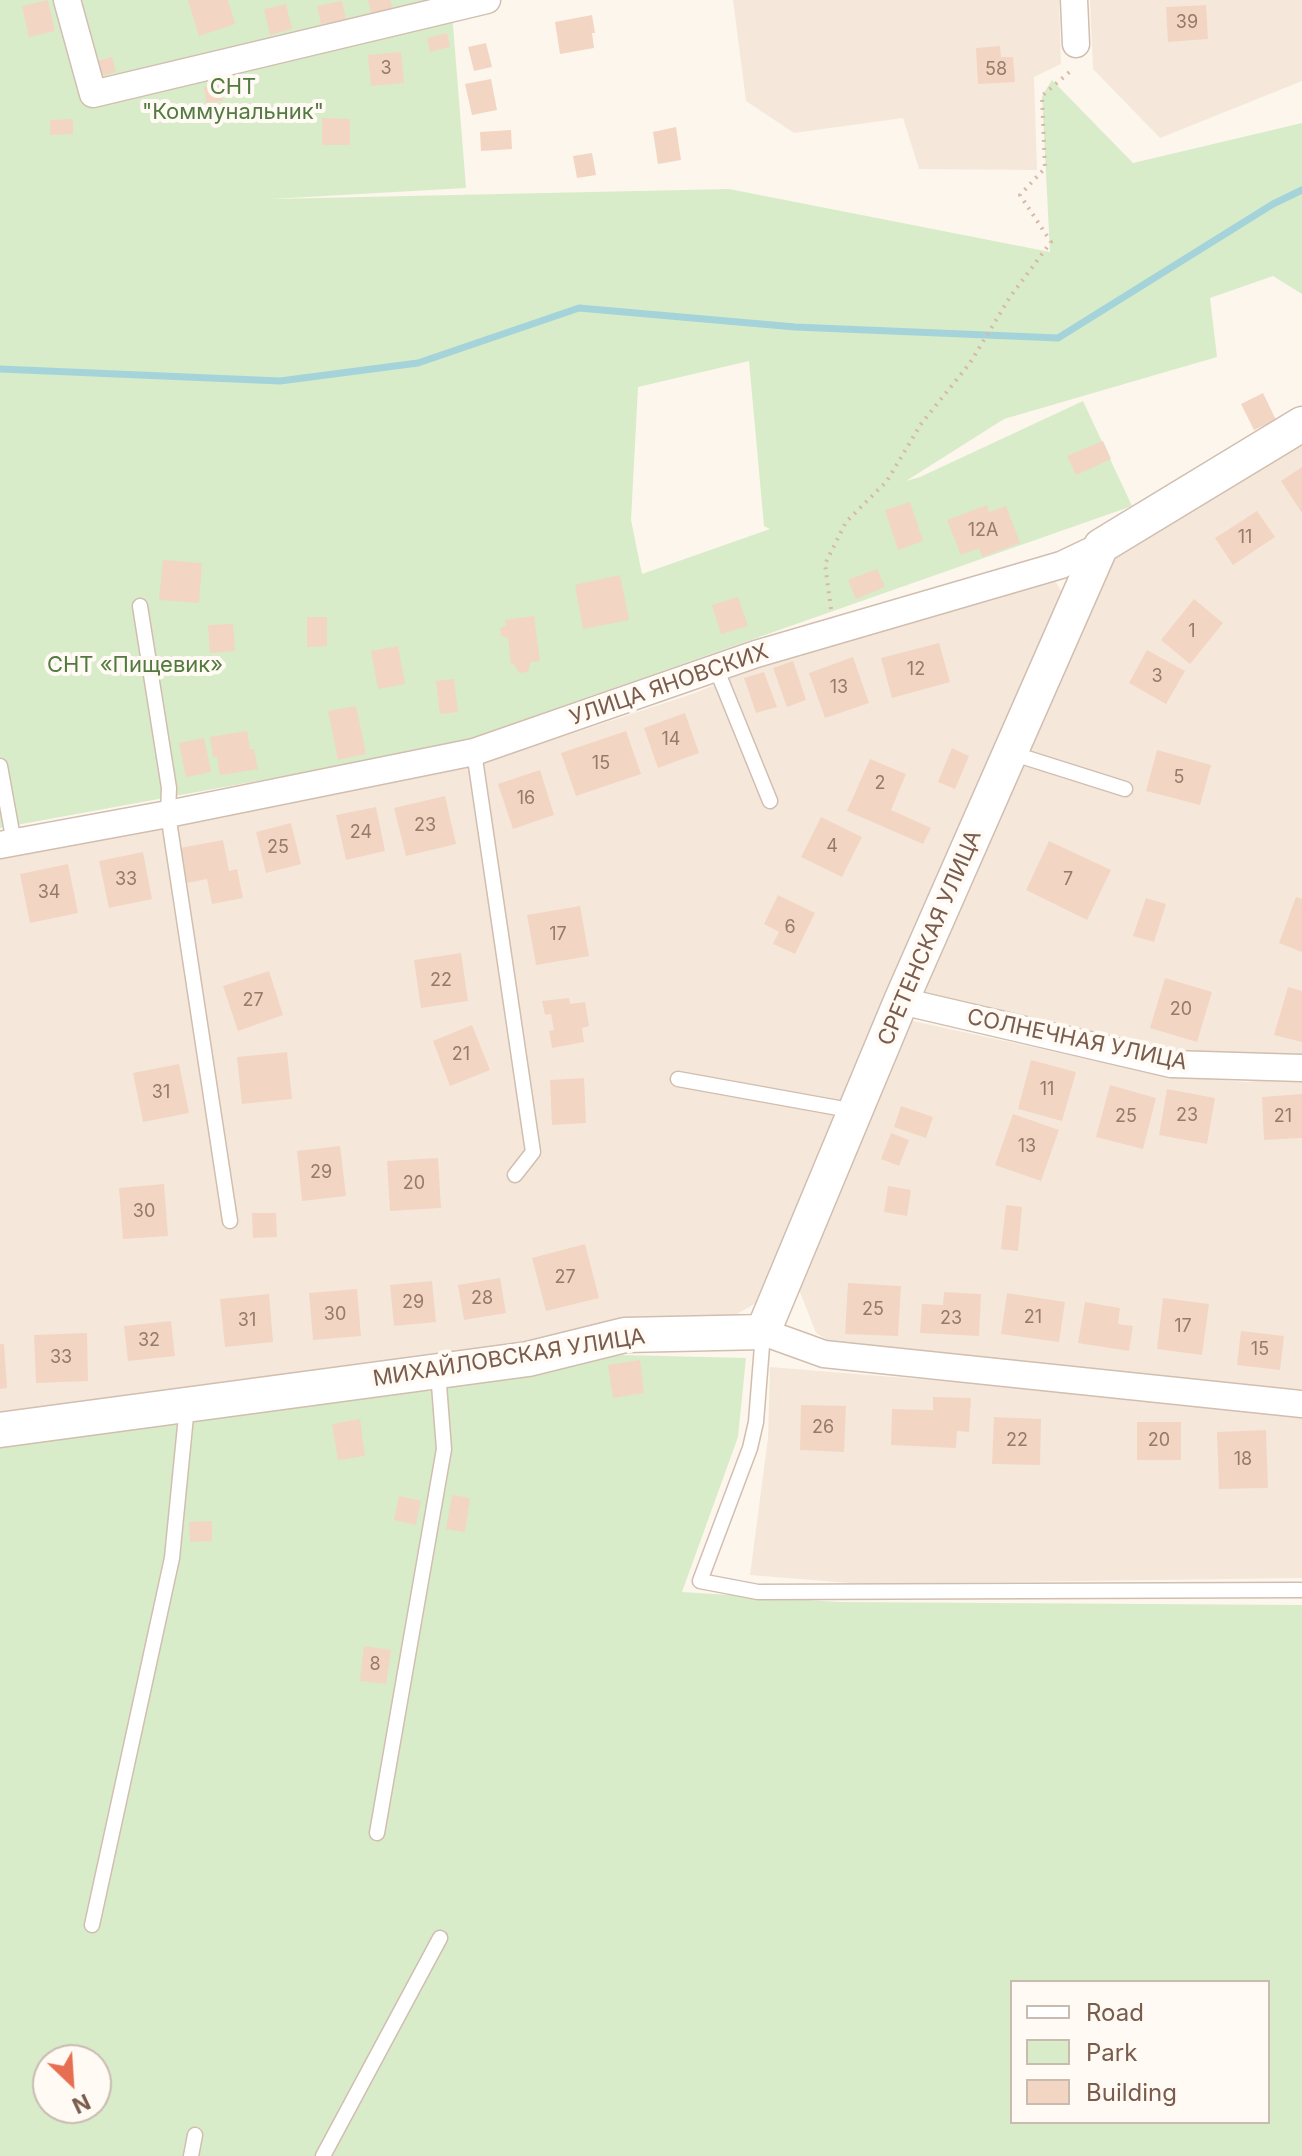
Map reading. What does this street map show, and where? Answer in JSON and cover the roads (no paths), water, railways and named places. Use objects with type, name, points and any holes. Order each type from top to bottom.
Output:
[{"type":"street","points":[[67,0],[93,94],[487,0]]},
{"type":"street","points":[[1074,0],[1077,55]]},
{"type":"street","name":"УЛИЦА ЯНОВСКИХ","points":[[7,844],[474,752],[716,668],[1061,565],[1101,546],[1302,424]]},
{"type":"street","name":"СРЕТЕНСКАЯ УЛИЦА","points":[[763,1332],[901,1001],[1101,546]]},
{"type":"street","name":"СОЛНЕЧНАЯ УЛИЦА","points":[[901,1001],[1171,1064],[1302,1068]]},
{"type":"street","name":"МИХАЙЛОВСКАЯ УЛИЦА","points":[[0,1430],[528,1359],[625,1335],[763,1332],[824,1354],[1302,1404]]},
{"type":"lane","points":[[140,606],[169,788],[168,814],[230,1221]]},
{"type":"lane","points":[[716,668],[770,801]]},
{"type":"lane","points":[[474,752],[533,1152],[515,1175]]},
{"type":"lane","points":[[1010,753],[1125,789]]},
{"type":"lane","points":[[0,766],[7,844]]},
{"type":"lane","points":[[678,1079],[856,1111]]},
{"type":"lane","points":[[763,1332],[753,1435],[700,1581],[758,1592],[1300,1590]]},
{"type":"lane","points":[[377,1833],[444,1449],[438,1371]]},
{"type":"lane","points":[[92,1925],[172,1558],[187,1405]]},
{"type":"lane","points":[[323,2156],[440,1938]]},
{"type":"lane","points":[[191,2156],[195,2135]]},
{"type":"waterway","points":[[0,369],[280,381],[418,363],[579,308],[795,327],[1058,338],[1273,204],[1302,190]]},
{"type":"park label","name":"СНТ \"Коммунальник\"","points":[[233,100]]},
{"type":"park label","name":"СНТ «Пищевик»","points":[[135,665]]}]
